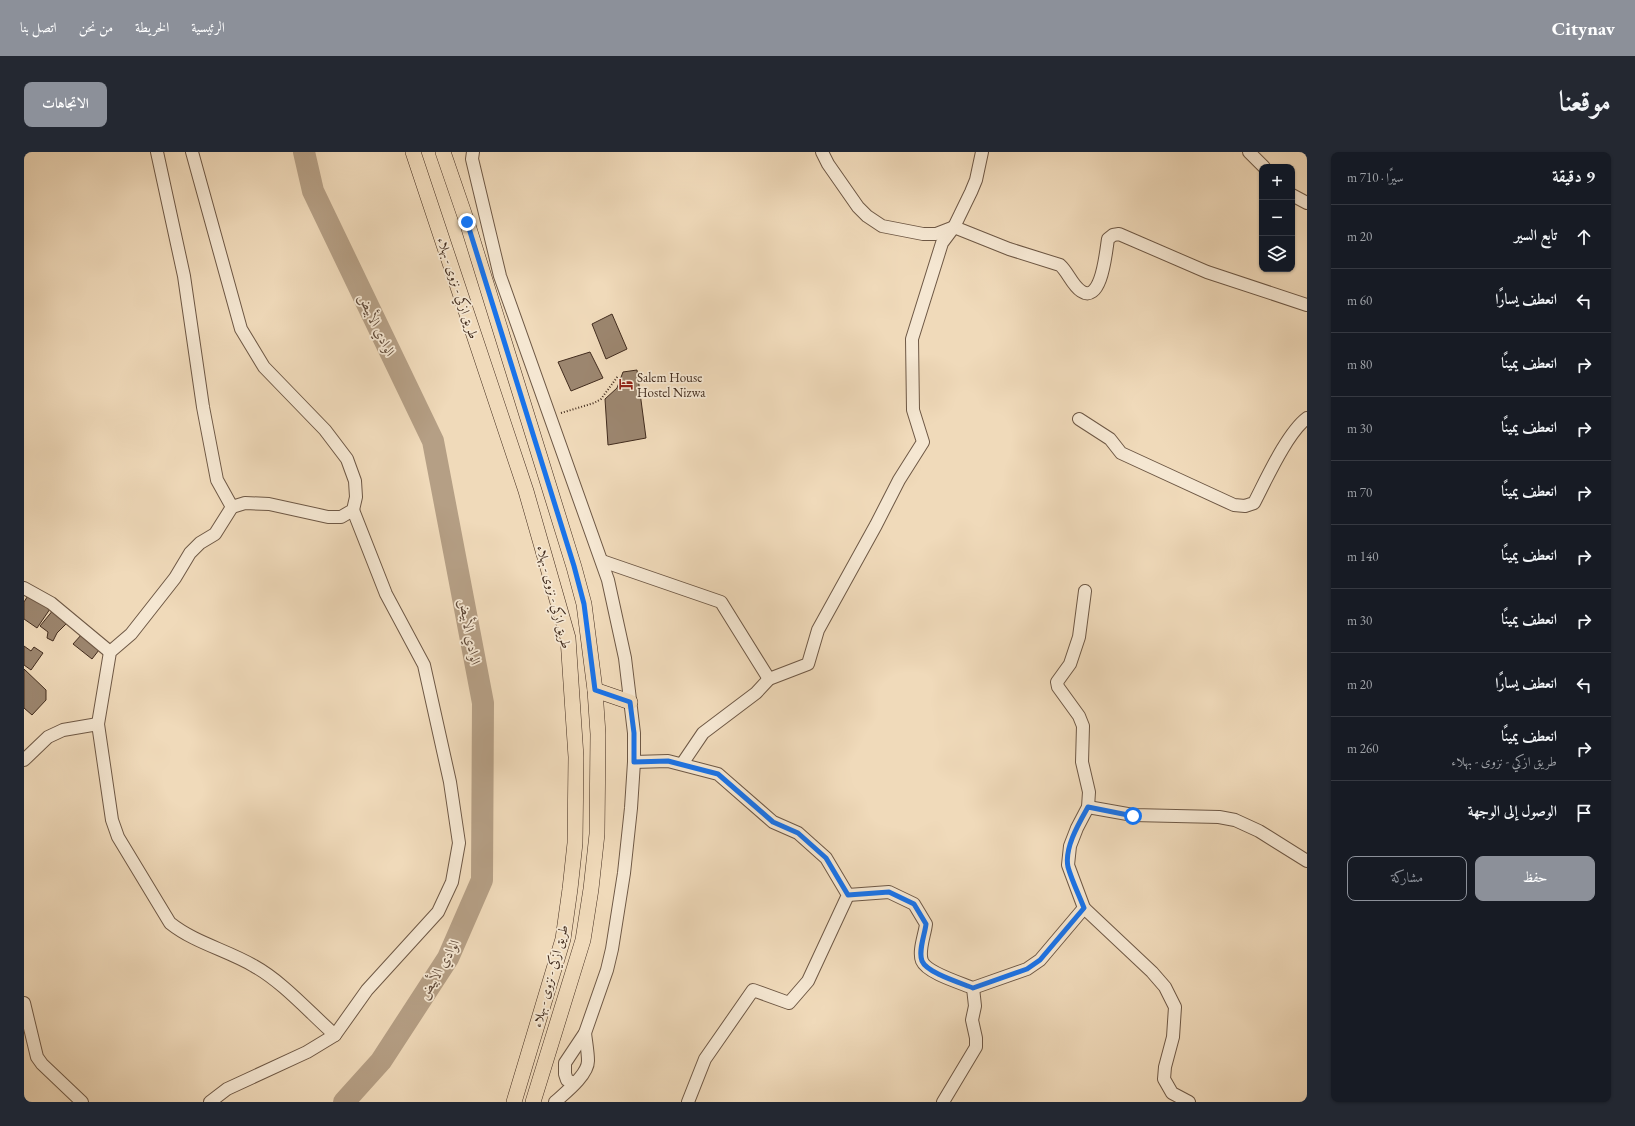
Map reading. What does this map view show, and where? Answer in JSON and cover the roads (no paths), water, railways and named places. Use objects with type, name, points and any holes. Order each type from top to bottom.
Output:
[{"type":"main road","name":"طريق ازكي - نزوى - بهلاء","points":[[413,152],[526,491],[568,638],[576,757],[575,843],[571,882],[563,939],[514,1100]]},
{"type":"main road","name":"طريق ازكي - نزوى - بهلاء","points":[[443,152],[467,222],[574,566],[584,604],[595,690],[598,734],[597,834],[588,911],[583,940],[533,1102]]},
{"type":"main road","points":[[454,152],[467,222]]},
{"type":"main road","points":[[595,690],[630,702]]},
{"type":"street","points":[[157,152],[184,276],[203,407],[216,480],[232,507]]},
{"type":"street","points":[[192,152],[241,329],[264,367],[325,430],[347,459],[355,481],[356,497],[353,510],[386,594],[424,665],[450,782],[459,843],[452,882],[438,912],[368,990],[335,1035],[307,1052],[227,1089],[210,1102]]},
{"type":"street","points":[[473,152],[472,159],[500,276],[608,580],[625,658],[634,733],[634,762],[624,873],[612,949],[607,970],[585,1033],[565,1063],[565,1074],[567,1080],[574,1083]]},
{"type":"street","points":[[822,152],[828,164],[858,207],[867,216],[882,226],[923,234],[936,234],[954,227],[1009,249],[1060,265],[1083,292],[1088,293],[1095,290],[1103,272],[1108,239],[1113,235],[1119,234],[1207,272],[1307,305]]},
{"type":"street","points":[[828,164],[834,152]]},
{"type":"street","points":[[682,764],[703,733],[756,694],[769,679],[808,664],[818,630],[899,480],[923,442],[913,410],[912,338],[942,243],[954,227],[974,186],[982,152]]},
{"type":"street","points":[[1249,152],[1261,164]]},
{"type":"street","points":[[1295,197],[1307,203]]},
{"type":"street","points":[[1079,419],[1110,439],[1120,453],[1234,505],[1245,506],[1254,503],[1279,455],[1300,424],[1307,418]]},
{"type":"street","points":[[335,1035],[268,974],[239,958],[182,932],[170,923],[118,837],[112,820],[98,724],[110,652],[131,634],[174,578],[190,553],[200,543],[215,534],[232,507],[245,503],[269,504],[328,517],[341,517],[353,510]]},
{"type":"street","points":[[602,560],[721,602],[769,679]]},
{"type":"street","points":[[24,588],[51,603],[110,652]]},
{"type":"street","points":[[1085,592],[1079,637],[1070,664],[1057,682],[1058,687],[1079,716],[1083,726],[1082,762],[1089,792],[1088,807],[1070,846],[1068,865],[1084,908],[1152,972],[1165,987],[1175,1007],[1174,1037],[1165,1067],[1164,1079],[1172,1093],[1189,1102]]},
{"type":"street","points":[[24,760],[48,737],[63,730],[98,724]]},
{"type":"street","points":[[634,762],[668,761],[718,774],[773,822],[798,833],[826,858],[848,895]]},
{"type":"street","points":[[1088,807],[1133,816],[1219,816],[1235,820],[1259,831],[1307,860]]},
{"type":"street","points":[[848,895],[889,892],[914,904],[926,924],[921,953],[922,961],[931,970],[973,988],[1027,969],[1040,960],[1084,908]]},
{"type":"street","points":[[688,1102],[705,1059],[753,990],[790,1003],[808,981],[848,895]]},
{"type":"street","points":[[943,1102],[976,1047],[976,1038],[972,1020],[975,1006],[973,988]]},
{"type":"street","points":[[24,1004],[37,1057],[42,1064],[82,1102]]},
{"type":"street","points":[[555,1102],[582,1076],[586,1070],[588,1062],[585,1033]]},
{"type":"waterway","name":"الوادي الأبيض","points":[[304,152],[313,191],[433,441],[483,703],[482,880],[448,958],[381,1061],[344,1102]]},
{"type":"place","name":"Salem House Hostel Nizwa","points":[[626,384]]}]
